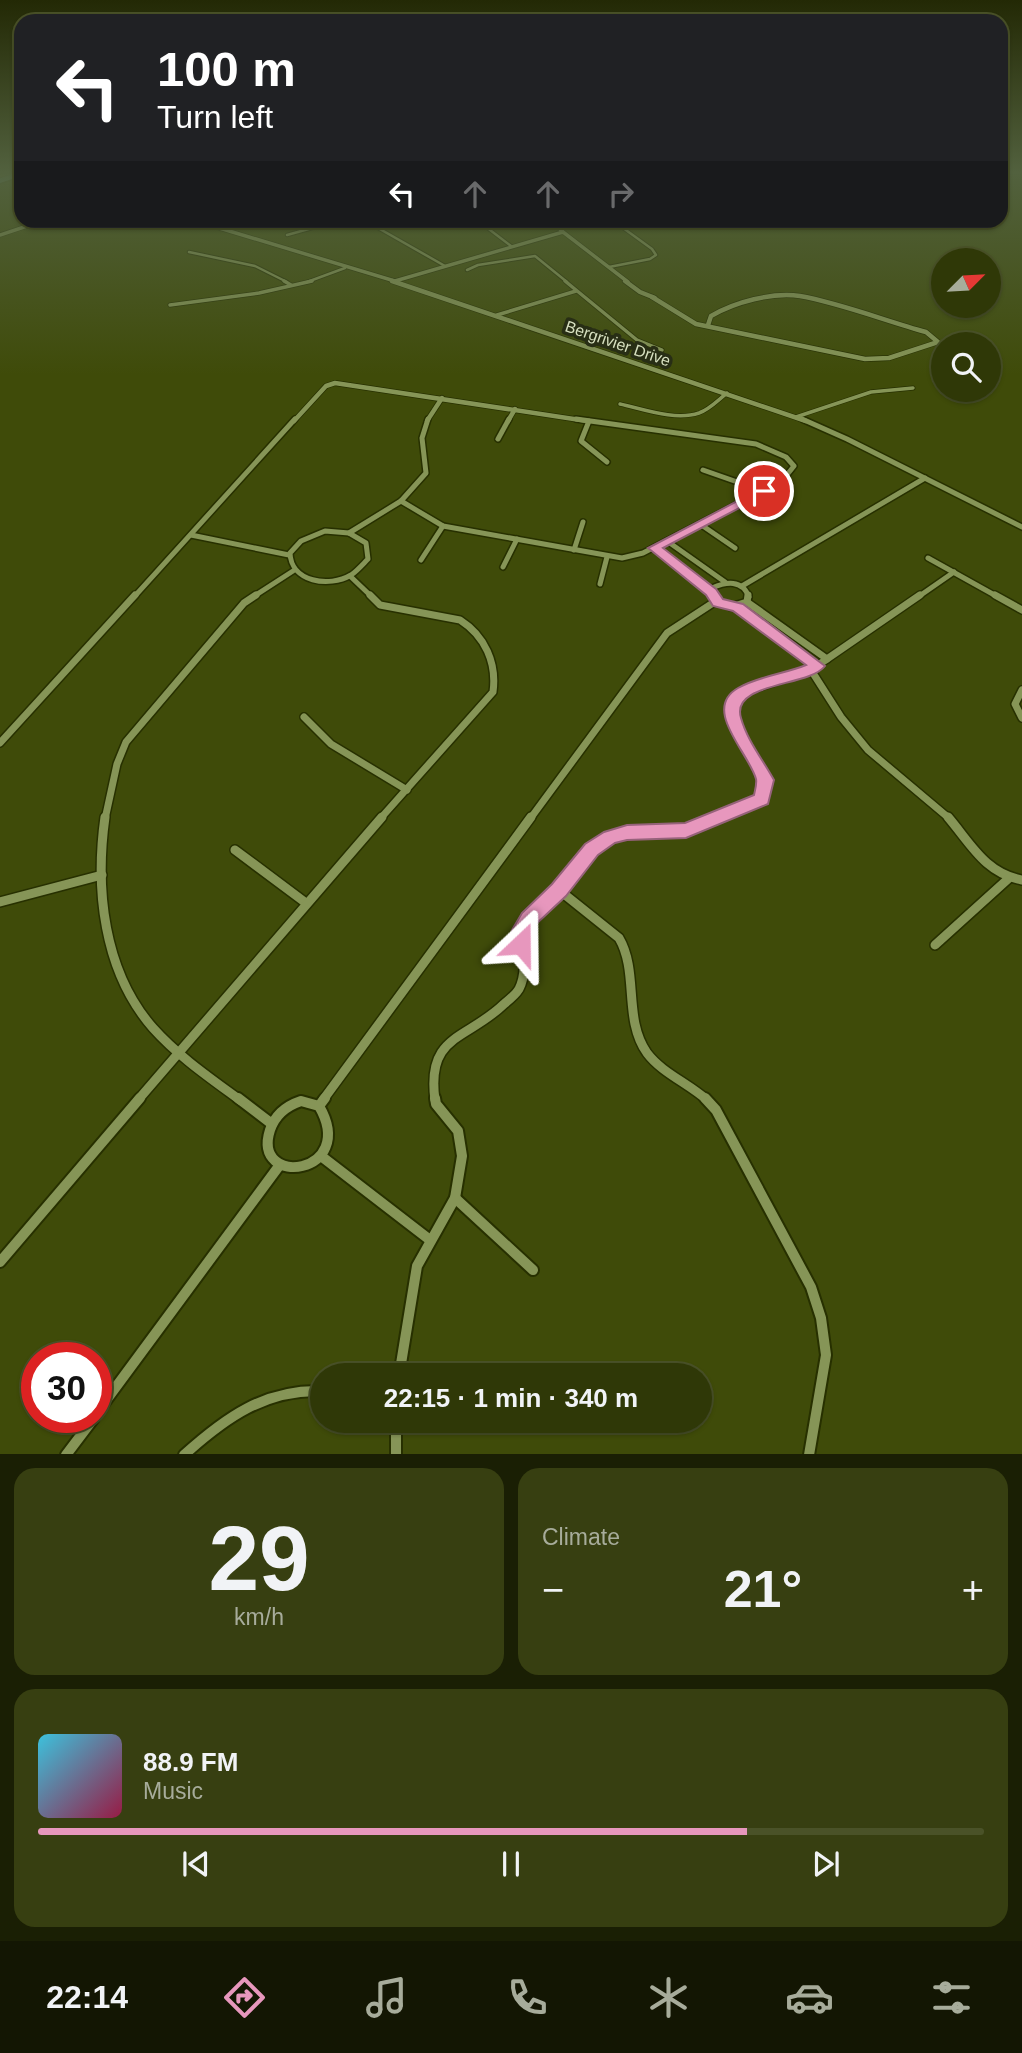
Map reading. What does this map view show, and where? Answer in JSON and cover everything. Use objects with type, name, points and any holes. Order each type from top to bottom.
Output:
[{"type":"street","name":"Bergrivier Drive","points":[[256,240],[394,281],[796,417],[1022,527]]},
{"type":"street","points":[[394,281],[534,240]]},
{"type":"street","points":[[573,240],[652,298],[696,324],[874,360],[889,358],[937,342],[926,332],[799,296],[779,297],[724,309],[711,316],[708,325]]},
{"type":"street","points":[[652,298],[666,301]]},
{"type":"street","points":[[0,743],[326,386],[341,383],[669,434],[734,440],[776,451],[785,455],[794,466],[782,481],[764,491],[654,548],[628,558],[443,526],[401,500]]},
{"type":"street","points":[[349,533],[401,500],[426,473],[423,436],[428,418],[442,398]]},
{"type":"street","points":[[498,439],[515,409]]},
{"type":"street","points":[[590,421],[581,441],[607,461]]},
{"type":"street","points":[[704,470],[764,491]]},
{"type":"street","points":[[742,586],[925,478]]},
{"type":"street","points":[[574,550],[583,522]]},
{"type":"street","points":[[700,524],[735,548]]},
{"type":"street","points":[[421,560],[443,526]]},
{"type":"street","points":[[325,531],[349,533],[366,543],[369,551],[368,559],[362,567],[350,576],[327,582],[313,581],[293,571],[289,564],[289,555],[293,547],[312,535],[325,531]]},
{"type":"street","points":[[191,535],[289,555]]},
{"type":"street","points":[[503,567],[517,539]]},
{"type":"street","points":[[654,548],[711,592],[716,601],[724,606],[738,607],[747,602],[749,594],[742,586],[725,582],[667,541]]},
{"type":"street","points":[[600,584],[607,556]]},
{"type":"street","points":[[928,558],[1022,610]]},
{"type":"street","points":[[272,1124],[180,1054],[150,1025],[125,982],[103,914],[102,840],[109,795],[123,748],[138,726],[244,603],[293,571]]},
{"type":"street","points":[[402,1363],[416,1266],[455,1198],[462,1156],[458,1131],[436,1104],[433,1082],[436,1061],[450,1041],[495,1013],[519,990],[524,973],[522,930],[528,919],[559,890],[592,849],[610,837],[627,832],[686,831],[762,799],[765,780],[737,728],[732,715],[733,702],[741,693],[754,686],[814,668],[954,572]]},
{"type":"street","points":[[0,1262],[306,903],[493,692],[494,672],[480,636],[472,626],[460,620],[380,605],[350,576]]},
{"type":"street","points":[[711,592],[715,585],[725,582]]},
{"type":"street","points":[[319,1106],[667,633],[716,601]]},
{"type":"street","points":[[747,602],[827,659]]},
{"type":"street","points":[[738,607],[814,668],[859,741],[878,760],[948,816],[978,858],[991,870],[1008,879],[1022,880]]},
{"type":"street","points":[[1022,690],[1016,704],[1022,718]]},
{"type":"street","points":[[304,717],[331,744],[407,790]]},
{"type":"street","points":[[235,850],[306,903]]},
{"type":"street","points":[[0,902],[102,875]]},
{"type":"street","points":[[935,945],[1008,879]]},
{"type":"street","points":[[559,890],[619,938],[625,948],[638,1036],[645,1052],[704,1095],[716,1110],[811,1287],[821,1318],[826,1355],[809,1454]]},
{"type":"street","points":[[301,1101],[319,1106],[330,1122],[331,1134],[321,1156],[300,1169],[289,1170],[279,1166],[268,1149],[267,1138],[272,1124],[283,1110],[301,1101]]},
{"type":"street","points":[[321,1156],[430,1240]]},
{"type":"street","points":[[112,1393],[279,1166]]},
{"type":"street","points":[[455,1198],[533,1270]]},
{"type":"street","points":[[184,1454],[204,1435],[244,1411],[289,1391],[310,1391]]},
{"type":"street","points":[[66,1454],[82,1433]]},
{"type":"street","points":[[396,1433],[396,1454]]},
{"type":"lane","points":[[399,240],[446,266]]},
{"type":"lane","points":[[503,240],[511,246]]},
{"type":"lane","points":[[609,267],[656,256],[652,249],[639,240]]},
{"type":"lane","points":[[189,252],[254,265],[269,270],[292,286]]},
{"type":"lane","points":[[467,270],[478,265],[535,256],[637,340],[662,350]]},
{"type":"lane","points":[[170,305],[239,297],[292,286],[345,268]]},
{"type":"lane","points":[[497,315],[576,291]]},
{"type":"lane","points":[[796,417],[871,392],[913,388]]},
{"type":"lane","points":[[620,404],[674,414],[691,414],[699,413],[727,393]]},
{"type":"route","points":[[521,944],[522,930],[528,919],[559,890],[592,849],[610,837],[627,832],[686,831],[762,799],[765,780],[737,728],[732,715],[733,702],[741,693],[754,686],[818,666],[738,607],[718,603],[711,592],[654,548],[764,491]]}]
